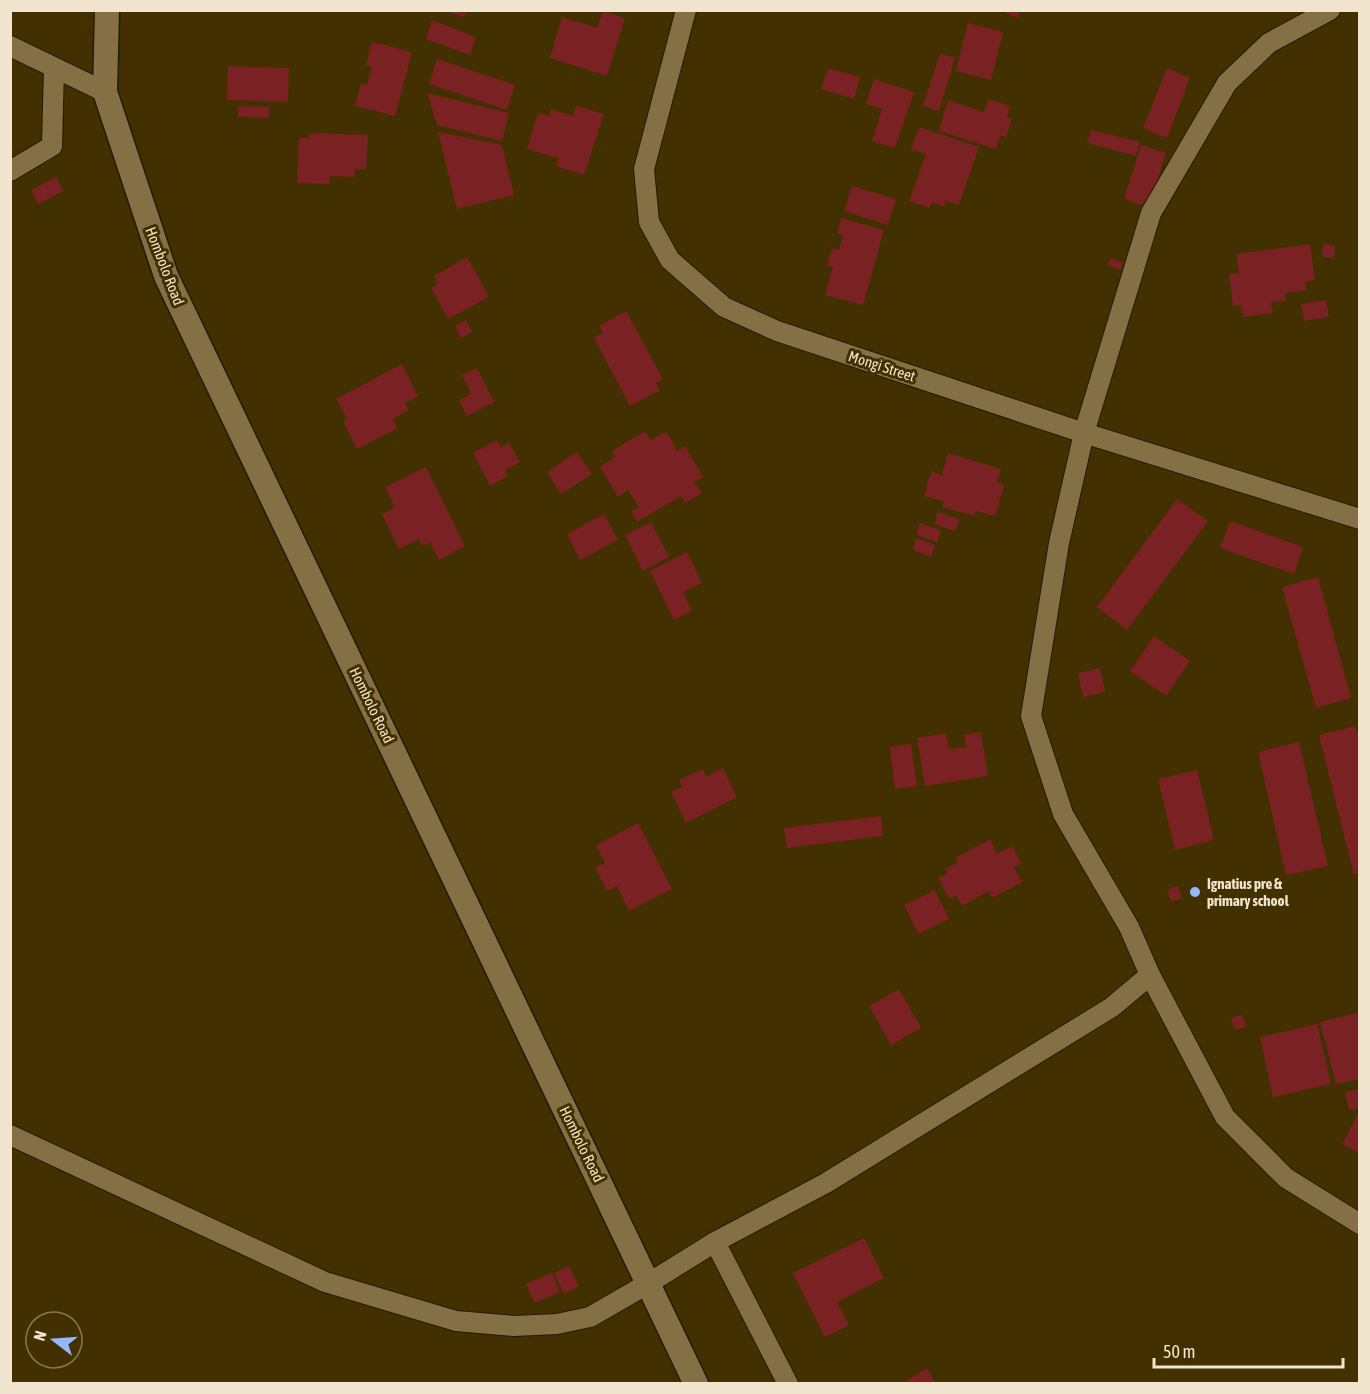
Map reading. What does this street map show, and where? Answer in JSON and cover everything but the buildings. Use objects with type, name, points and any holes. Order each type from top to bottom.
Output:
[{"type":"street","name":"Hombolo Road","points":[[106,10],[105,92],[166,276],[696,1383]]},
{"type":"street","name":"Mongi Street","points":[[686,10],[644,169],[649,222],[670,260],[724,307],[777,331],[1084,433],[1359,519]]},
{"type":"street","points":[[1330,10],[1269,43],[1227,83],[1151,213],[1084,433],[1059,543],[1031,716],[1063,814],[1129,927],[1150,975],[1225,1117],[1286,1178],[1359,1224]]},
{"type":"street","points":[[10,46],[105,92]]},
{"type":"street","points":[[10,171],[52,146],[54,68]]},
{"type":"street","points":[[10,1135],[325,1282],[456,1321],[514,1326],[557,1324],[590,1317],[715,1242],[826,1183],[1112,1007],[1150,975]]},
{"type":"street","points":[[715,1242],[788,1383]]},
{"type":"place","name":"Ignatius pre & primary school","points":[[1195,892]]}]
